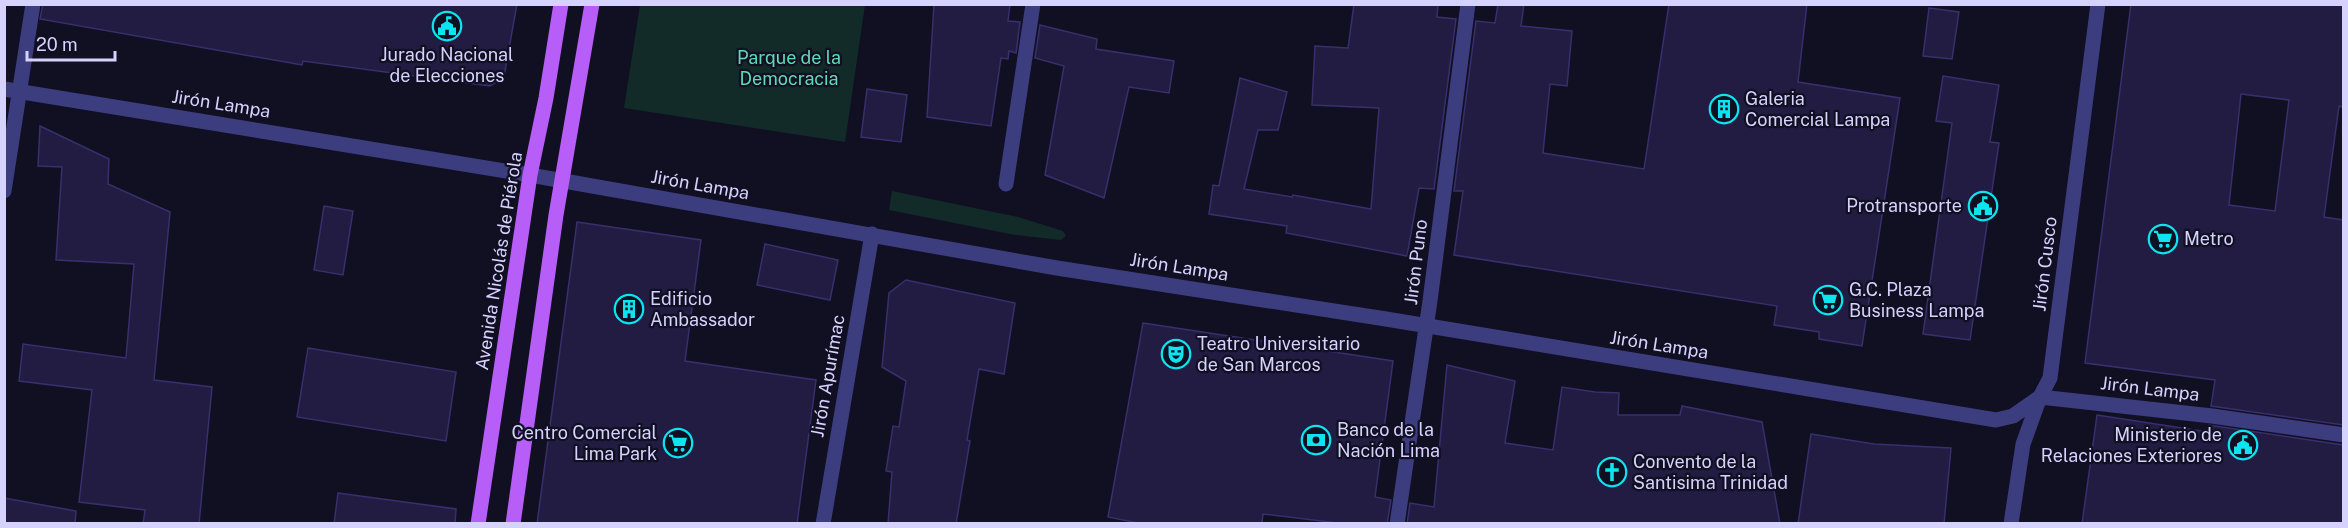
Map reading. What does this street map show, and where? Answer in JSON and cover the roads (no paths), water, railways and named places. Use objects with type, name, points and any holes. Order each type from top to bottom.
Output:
[{"type":"main road","name":"Avenida Nicolás de Piérola","points":[[478,524],[530,175],[546,98],[561,4]]},
{"type":"main road","points":[[513,524],[562,180],[592,4]]},
{"type":"street","points":[[4,191],[12,90],[33,4]]},
{"type":"street","points":[[1006,184],[1033,4]]},
{"type":"street","name":"Jirón Puno","points":[[1397,524],[1427,326],[1468,4]]},
{"type":"street","name":"Jirón Cusco","points":[[2011,524],[2023,444],[2040,397],[2050,378],[2098,4]]},
{"type":"street","name":"Jirón Lampa","points":[[12,90],[562,180],[1057,268],[1427,326],[1996,420],[2013,416],[2040,397],[2212,416],[2343,435]]},
{"type":"street","name":"Jirón Apurímac","points":[[823,524],[872,234]]},
{"type":"place","name":"Jurado Nacional de Elecciones","points":[[447,26]]},
{"type":"place","name":"Galeria Comercial Lampa","points":[[1724,109]]},
{"type":"place","name":"Protransporte","points":[[1983,206]]},
{"type":"place","name":"Metro","points":[[2163,239]]},
{"type":"place","name":"G.C. Plaza Business Lampa","points":[[1828,300]]},
{"type":"place","name":"Edificio Ambassador","points":[[629,309]]},
{"type":"place","name":"Teatro Universitario de San Marcos","points":[[1176,354]]},
{"type":"place","name":"Banco de la Nación Lima","points":[[1316,440]]},
{"type":"place","name":"Centro Comercial Lima Park","points":[[678,443]]},
{"type":"place","name":"Ministerio de Relaciones Exteriores","points":[[2243,445]]},
{"type":"place","name":"Convento de la Santisima Trinidad","points":[[1612,472]]},
{"type":"park label","name":"Parque de la Democracia","points":[[789,68]]}]
